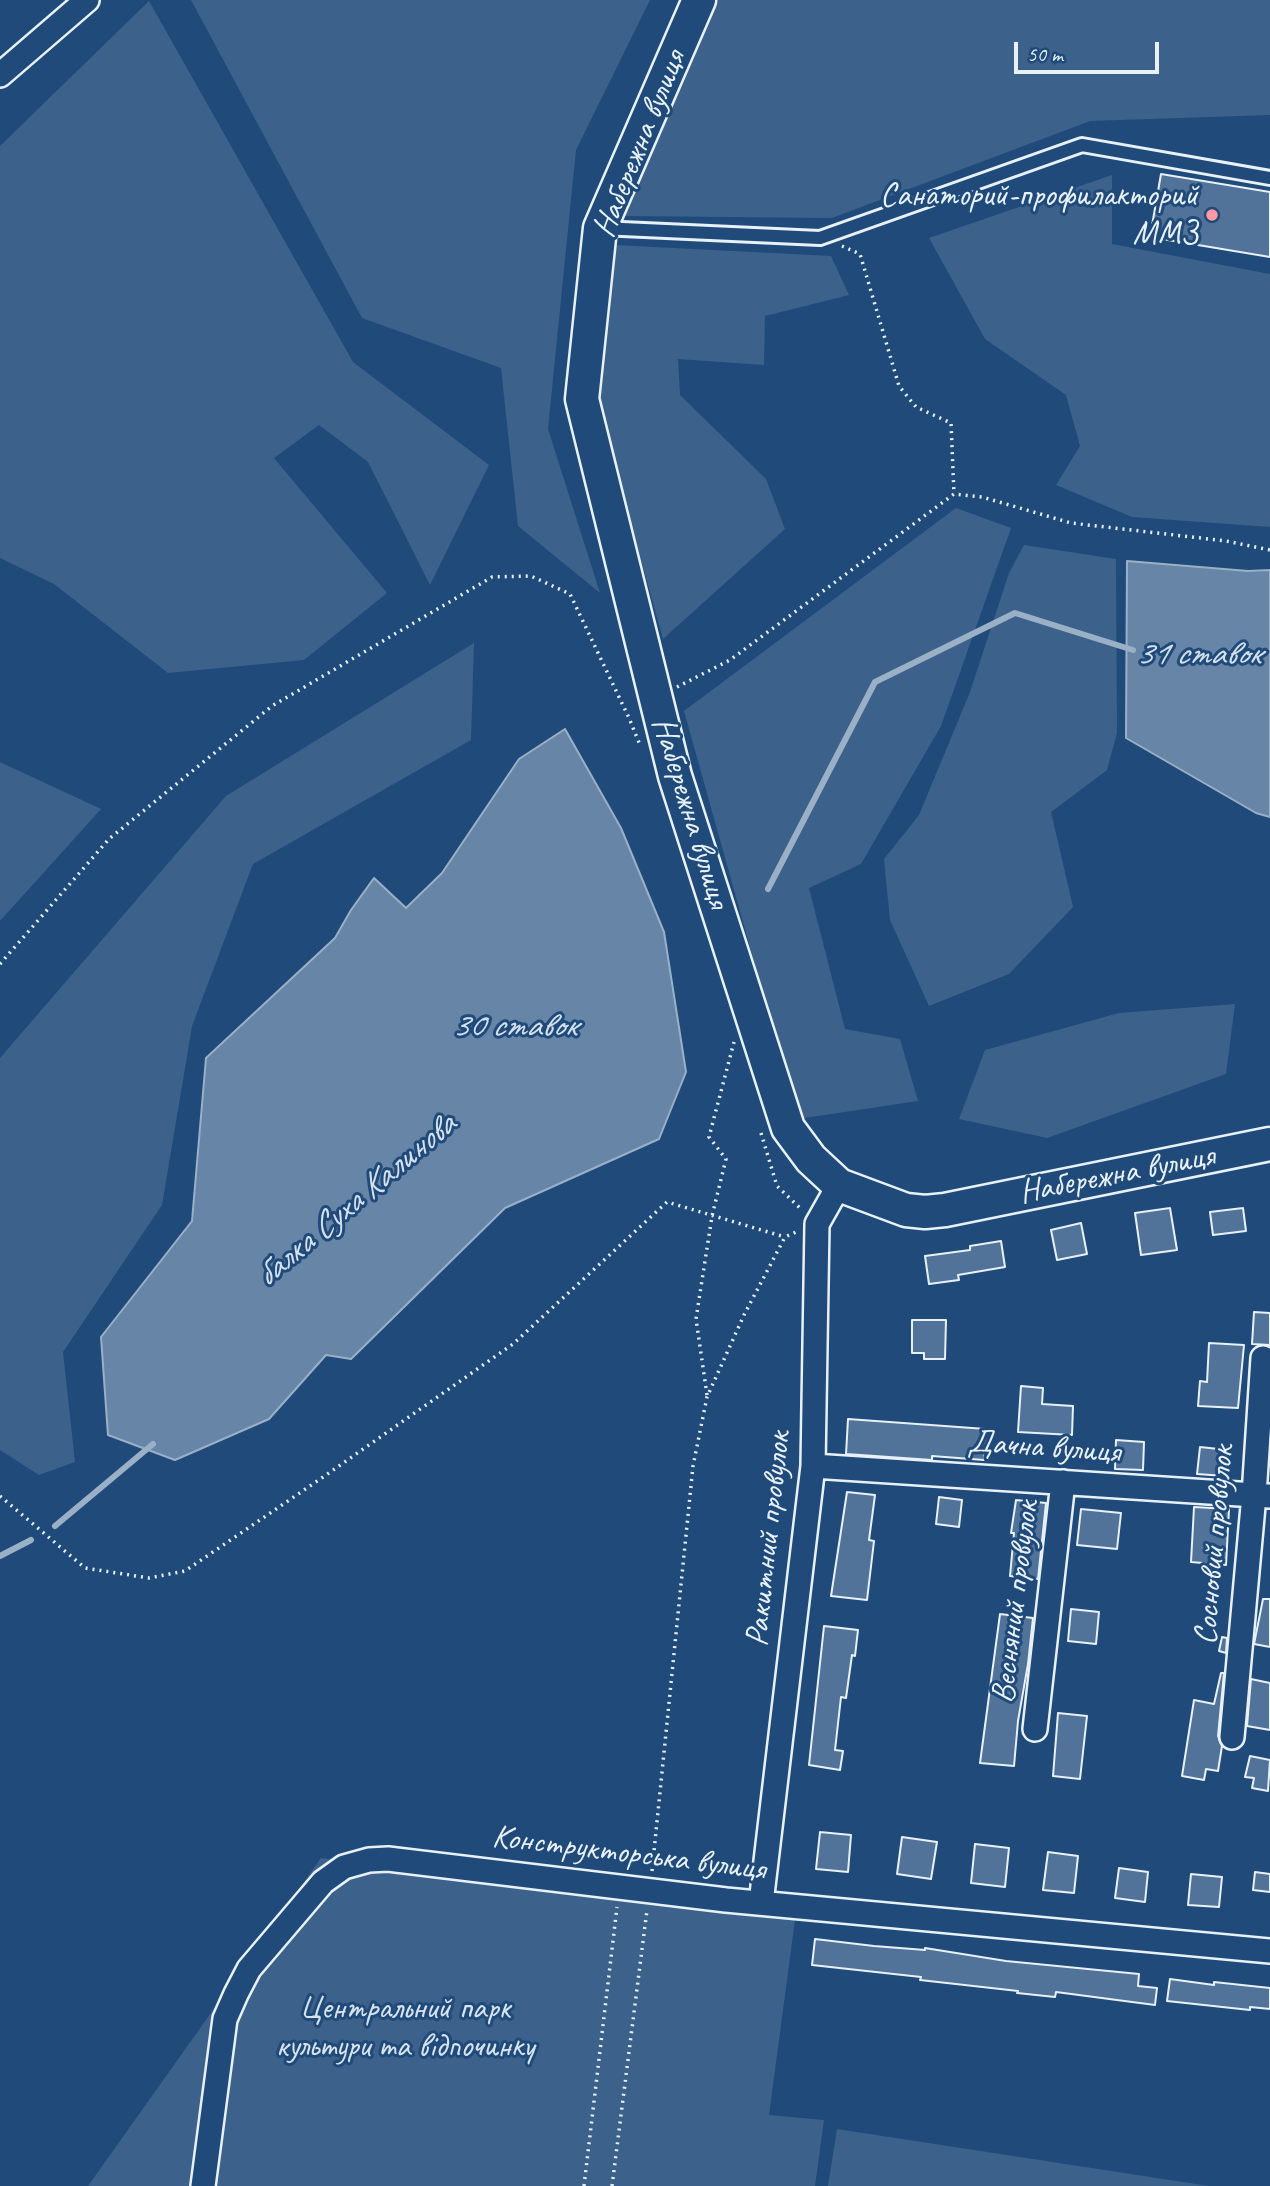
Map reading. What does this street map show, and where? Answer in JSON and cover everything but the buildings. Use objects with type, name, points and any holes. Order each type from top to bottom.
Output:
[{"type":"street","points":[[0,75],[87,0]]},
{"type":"street","name":"Набережна вулиця","points":[[699,0],[600,228],[582,400],[675,776],[788,1128],[811,1159],[839,1185],[906,1210],[925,1212],[1270,1144]]},
{"type":"street","name":"Ракитний провулок","points":[[761,1903],[813,1466],[817,1224],[839,1185]]},
{"type":"street","name":"Сосновий провулок","points":[[1232,1737],[1262,1496],[1263,1358]]},
{"type":"street","name":"Дачна вулиця","points":[[813,1466],[1262,1496]]},
{"type":"street","name":"Весняний провулок","points":[[1035,1730],[1063,1482]]},
{"type":"street","name":"Конструкторська вулиця","points":[[203,2186],[225,2019],[236,1994],[249,1969],[323,1882],[344,1867],[369,1860],[388,1859],[761,1903],[1270,1951]]},
{"type":"lane","points":[[600,228],[820,238],[1082,145],[1270,178]]},
{"type":"path","points":[[820,238],[860,254],[899,386],[916,407],[951,423],[954,494]]},
{"type":"path","points":[[656,698],[730,660],[954,494],[982,497],[1071,523],[1226,541],[1270,550]]},
{"type":"path","points":[[0,964],[109,839],[272,706],[492,577],[531,576],[570,594],[629,718],[644,756]]},
{"type":"path","points":[[707,1397],[696,1319],[712,1216],[726,1159],[709,1138],[734,1042],[737,1055]]},
{"type":"path","points":[[0,1496],[85,1568],[149,1578],[185,1571],[513,1344],[667,1202],[785,1237],[817,1224],[777,1186],[757,1121]]},
{"type":"path","points":[[612,2186],[650,1890],[694,1466],[707,1397],[744,1315],[785,1237]]},
{"type":"path","points":[[584,2186],[620,1886]]},
{"type":"green space","points":[[191,0],[650,0],[576,150],[548,429],[600,593],[518,526],[501,368],[362,318]]},
{"type":"green space","points":[[710,0],[1270,0],[1270,115],[1090,121],[832,218],[622,216]]},
{"type":"green space","points":[[149,1],[353,362],[489,465],[430,585],[368,462],[319,425],[274,458],[387,593],[304,660],[168,673],[54,584],[0,558],[0,146]]},
{"type":"green space","points":[[1112,175],[1112,244],[1270,274],[1270,527],[1132,517],[1056,485],[1080,446],[1066,395],[985,339],[929,238]]},
{"type":"green space","points":[[615,245],[831,256],[849,295],[765,316],[764,365],[678,359],[680,395],[766,479],[785,529],[663,639],[596,398]]},
{"type":"green space","points":[[956,508],[1011,528],[941,726],[861,864],[809,888],[845,1029],[900,1039],[918,1101],[798,1119],[684,711]]},
{"type":"green space","points":[[1024,545],[1116,559],[1117,733],[1107,770],[1051,812],[1073,907],[1009,974],[929,1006],[890,920],[884,859],[919,815],[970,692],[1009,573]]},
{"type":"green space","points":[[474,643],[471,740],[253,864],[192,1026],[162,1205],[63,1352],[75,1462],[39,1475],[0,1450],[0,1058],[226,796]]},
{"type":"green space","points":[[0,762],[101,809],[0,921]]},
{"type":"green space","points":[[1235,1004],[1226,1074],[1047,1138],[959,1119],[985,1050],[1119,1013]]},
{"type":"green space","name":"Центральний парк культури та відпочинку","points":[[321,1858],[795,1920],[769,2115],[824,2120],[815,2186],[88,2186]]},
{"type":"green space","points":[[837,2129],[1209,2186],[828,2186]]},
{"type":"water","name":"31 ставок","points":[[1127,561],[1248,571],[1270,570],[1270,817],[1256,813],[1126,738]]},
{"type":"water","name":"30 ставок","points":[[565,729],[621,828],[664,932],[686,1072],[659,1139],[505,1208],[351,1359],[326,1355],[269,1419],[175,1460],[108,1435],[101,1337],[192,1221],[206,1058],[335,938],[374,878],[406,908],[442,873],[519,759]]},
{"type":"waterway","name":"балка Суха Калинова","points":[[768,889],[875,682],[1015,613],[1133,650]]},
{"type":"waterway","name":"балка Суха Калинова","points":[[55,1526],[153,1444]]},
{"type":"waterway","name":"балка Суха Калинова","points":[[0,1556],[31,1540]]},
{"type":"place","name":"Санаторий-профилакторий ММЗ","points":[[1212,215]]}]
